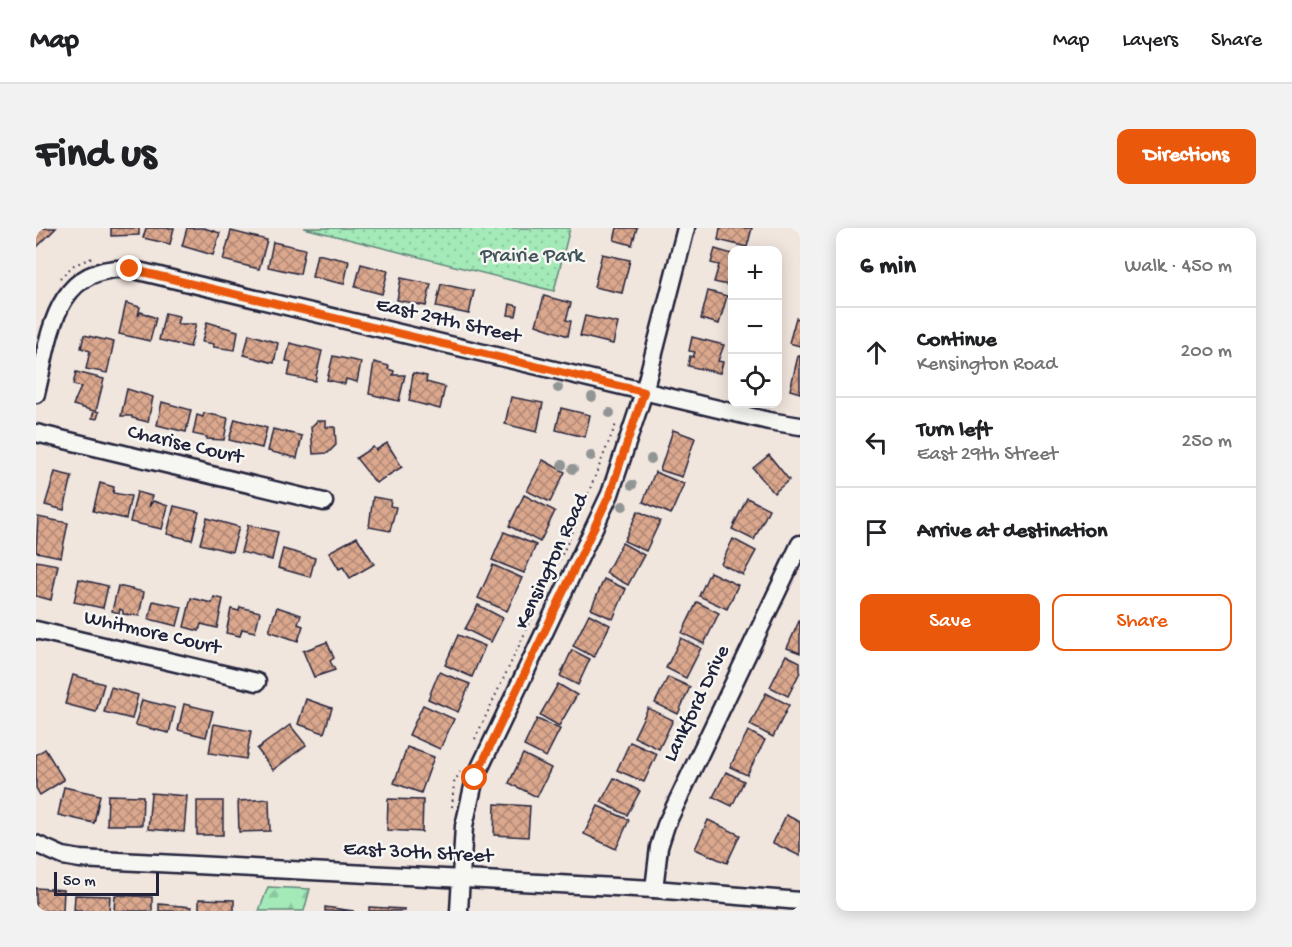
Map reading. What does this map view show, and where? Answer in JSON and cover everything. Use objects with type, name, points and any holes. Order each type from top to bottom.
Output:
[{"type":"street","name":"Kensington Road","points":[[459,911],[465,818],[475,778],[610,494],[644,392],[686,228]]},
{"type":"street","name":"East 29th Street","points":[[36,394],[58,308],[75,285],[87,276],[115,268],[130,269],[644,392],[800,426]]},
{"type":"street","name":"Charise Court","points":[[36,433],[324,502]]},
{"type":"street","name":"Lankford Drive","points":[[654,889],[659,847],[666,825],[800,544]]},
{"type":"street","name":"Whitmore Court","points":[[36,630],[257,682]]},
{"type":"street","name":"East 30th Street","points":[[36,844],[63,856],[80,859],[654,889],[800,901]]},
{"type":"green space","name":"Prairie Park","points":[[304,228],[570,228],[554,291]]},
{"type":"green space","points":[[268,887],[310,889],[304,911],[259,911]]},
{"type":"building","points":[[36,228],[56,228],[36,248]]},
{"type":"building","points":[[111,228],[139,228],[139,235],[111,236]]},
{"type":"building","points":[[146,228],[174,228],[170,244],[143,238]]},
{"type":"building","points":[[187,228],[204,228],[220,233],[213,255],[182,246]]},
{"type":"building","points":[[617,228],[637,228],[632,245],[614,240]]},
{"type":"building","points":[[720,228],[752,228],[747,246],[718,240]]},
{"type":"building","points":[[231,231],[267,240],[259,269],[223,260]]},
{"type":"building","points":[[273,242],[305,249],[300,274],[268,267]]},
{"type":"building","points":[[715,249],[728,253],[728,285],[714,282],[719,265],[711,263]]},
{"type":"building","points":[[317,254],[349,261],[344,284],[312,277]]},
{"type":"building","points":[[602,254],[630,260],[622,293],[594,287]]},
{"type":"building","points":[[361,264],[388,271],[382,294],[355,287]]},
{"type":"building","points":[[401,278],[431,284],[426,306],[397,300]]},
{"type":"building","points":[[441,284],[474,291],[469,314],[436,307]]},
{"type":"building","points":[[708,291],[727,296],[719,324],[701,319]]},
{"type":"building","points":[[544,296],[571,303],[566,320],[571,321],[568,336],[536,325]]},
{"type":"building","points":[[126,303],[140,307],[138,316],[141,312],[156,318],[150,341],[119,334]]},
{"type":"building","points":[[510,304],[518,306],[516,316],[508,315]]},
{"type":"building","points":[[165,313],[179,316],[177,324],[196,324],[190,347],[159,340]]},
{"type":"building","points":[[585,316],[618,323],[613,344],[580,336]]},
{"type":"building","points":[[796,318],[800,319],[800,346],[789,343]]},
{"type":"building","points":[[207,322],[238,331],[235,350],[213,347],[214,344],[202,342]]},
{"type":"building","points":[[249,334],[278,343],[274,363],[244,355]]},
{"type":"building","points":[[84,335],[114,342],[107,373],[86,369],[90,351],[81,348]]},
{"type":"building","points":[[692,337],[724,345],[718,361],[723,362],[720,373],[688,366],[690,356],[693,357],[695,352],[689,351]]},
{"type":"building","points":[[290,343],[322,351],[315,381],[288,376],[291,362],[286,361]]},
{"type":"building","points":[[333,356],[361,362],[357,382],[346,379],[345,384],[327,380]]},
{"type":"building","points":[[798,356],[800,356],[800,393],[790,390]]},
{"type":"building","points":[[374,362],[389,366],[388,369],[394,371],[393,375],[405,375],[399,401],[369,394]]},
{"type":"building","points":[[76,372],[104,379],[96,411],[99,412],[97,419],[92,418],[94,411],[73,405],[81,387],[73,385]]},
{"type":"building","points":[[413,373],[427,376],[426,382],[445,387],[440,409],[409,401]]},
{"type":"building","points":[[127,389],[153,397],[148,422],[132,418],[132,416],[121,416]]},
{"type":"building","points":[[511,397],[543,403],[537,432],[505,424]]},
{"type":"building","points":[[162,402],[191,410],[186,432],[157,425]]},
{"type":"building","points":[[561,408],[590,415],[585,437],[556,430]]},
{"type":"building","points":[[204,413],[228,418],[224,440],[207,439],[207,437],[193,434],[197,415],[203,417]]},
{"type":"building","points":[[235,419],[267,428],[262,448],[229,440]]},
{"type":"building","points":[[317,421],[326,421],[326,427],[335,427],[336,445],[328,453],[313,454],[311,427]]},
{"type":"building","points":[[273,429],[302,436],[297,458],[268,451]]},
{"type":"building","points":[[673,430],[695,438],[682,477],[660,470]]},
{"type":"building","points":[[387,443],[402,467],[376,483],[356,458],[373,447],[376,450]]},
{"type":"building","points":[[769,455],[789,480],[774,493],[753,468]]},
{"type":"building","points":[[543,460],[565,472],[550,502],[527,491]]},
{"type":"building","points":[[55,472],[72,476],[64,510],[45,505]]},
{"type":"building","points":[[655,472],[684,484],[671,514],[643,502]]},
{"type":"building","points":[[100,483],[114,487],[113,493],[131,496],[126,519],[93,511]]},
{"type":"building","points":[[137,492],[152,496],[149,507],[153,501],[168,506],[162,529],[130,522]]},
{"type":"building","points":[[524,495],[555,511],[540,542],[509,526]]},
{"type":"building","points":[[373,497],[391,500],[390,506],[396,507],[390,531],[369,527]]},
{"type":"building","points":[[747,498],[769,509],[754,540],[732,529]]},
{"type":"building","points":[[174,506],[199,512],[192,540],[167,534]]},
{"type":"building","points":[[638,511],[660,521],[646,551],[624,541]]},
{"type":"building","points":[[38,517],[68,523],[61,557],[36,552]]},
{"type":"building","points":[[207,518],[239,527],[232,552],[200,544]]},
{"type":"building","points":[[248,525],[278,532],[272,560],[241,552]]},
{"type":"building","points":[[504,532],[536,545],[524,573],[492,560]]},
{"type":"building","points":[[357,537],[374,564],[350,578],[343,567],[339,569],[329,552]]},
{"type":"building","points":[[733,539],[756,551],[743,575],[721,564]]},
{"type":"building","points":[[622,543],[644,555],[628,585],[606,573]]},
{"type":"building","points":[[283,549],[315,558],[310,577],[278,568]]},
{"type":"building","points":[[36,561],[58,565],[51,600],[36,596]]},
{"type":"building","points":[[493,565],[522,578],[507,611],[478,598]]},
{"type":"building","points":[[710,572],[738,585],[727,609],[699,596]]},
{"type":"building","points":[[79,579],[108,586],[103,608],[74,602]]},
{"type":"building","points":[[604,579],[626,589],[613,619],[591,609]]},
{"type":"building","points":[[118,586],[144,592],[139,616],[123,614],[120,609],[119,613],[112,611]]},
{"type":"building","points":[[214,597],[223,599],[217,628],[201,624],[199,631],[184,627],[191,598],[212,603]]},
{"type":"building","points":[[153,601],[182,607],[177,626],[149,619]]},
{"type":"building","points":[[697,602],[719,613],[704,644],[682,633]]},
{"type":"building","points":[[478,605],[503,618],[491,642],[465,629]]},
{"type":"building","points":[[240,607],[260,612],[255,632],[242,629],[240,636],[226,633],[231,609],[239,611]]},
{"type":"building","points":[[277,607],[301,615],[298,624],[303,626],[298,641],[269,631]]},
{"type":"building","points":[[589,614],[610,625],[594,657],[573,646]]},
{"type":"building","points":[[800,619],[800,653],[787,648]]},
{"type":"building","points":[[458,635],[485,646],[472,677],[445,665]]},
{"type":"building","points":[[681,638],[701,648],[686,678],[666,668]]},
{"type":"building","points":[[327,642],[334,658],[330,661],[335,670],[314,677],[303,651]]},
{"type":"building","points":[[572,650],[590,659],[578,685],[560,676]]},
{"type":"building","points":[[786,655],[800,662],[800,672],[788,696],[770,687]]},
{"type":"building","points":[[439,672],[470,684],[458,712],[428,699]]},
{"type":"building","points":[[73,675],[104,684],[96,712],[65,704]]},
{"type":"building","points":[[668,677],[690,687],[678,714],[655,703]]},
{"type":"building","points":[[558,684],[577,695],[559,726],[540,715]]},
{"type":"building","points":[[111,687],[138,695],[132,719],[104,712]]},
{"type":"building","points":[[766,693],[789,705],[773,737],[750,725]]},
{"type":"building","points":[[306,699],[332,708],[324,733],[298,724]]},
{"type":"building","points":[[142,700],[175,708],[169,733],[135,725]]},
{"type":"building","points":[[184,704],[213,711],[206,737],[178,730]]},
{"type":"building","points":[[423,705],[454,719],[440,749],[409,735]]},
{"type":"building","points":[[648,708],[673,720],[659,749],[634,737]]},
{"type":"building","points":[[537,719],[560,729],[546,757],[524,746]]},
{"type":"building","points":[[214,724],[251,731],[246,759],[209,753]]},
{"type":"building","points":[[290,725],[306,745],[273,770],[257,749]]},
{"type":"building","points":[[748,731],[765,740],[747,775],[730,767]]},
{"type":"building","points":[[630,742],[657,754],[644,782],[617,770]]},
{"type":"building","points":[[407,747],[434,757],[421,793],[394,783]]},
{"type":"building","points":[[45,749],[64,780],[40,795],[36,788],[36,755]]},
{"type":"building","points":[[523,754],[551,768],[537,797],[509,783]]},
{"type":"building","points":[[726,772],[744,781],[732,806],[713,797]]},
{"type":"building","points":[[614,778],[640,791],[627,815],[601,802]]},
{"type":"building","points":[[64,787],[100,795],[94,823],[58,815]]},
{"type":"building","points":[[151,793],[187,796],[184,832],[148,829]]},
{"type":"building","points":[[108,795],[143,796],[142,825],[107,825]]},
{"type":"building","points":[[269,799],[270,831],[239,832],[238,801]]},
{"type":"building","points":[[388,799],[423,800],[422,832],[387,830]]},
{"type":"building","points":[[197,801],[223,801],[223,835],[197,835]]},
{"type":"building","points":[[495,804],[530,806],[528,837],[494,835]]},
{"type":"building","points":[[598,806],[629,820],[616,849],[584,834]]},
{"type":"building","points":[[786,815],[800,822],[800,856],[773,843]]},
{"type":"building","points":[[708,820],[740,835],[727,863],[695,849]]},
{"type":"building","points":[[36,888],[64,890],[63,911],[36,911]]},
{"type":"building","points":[[75,895],[110,896],[109,911],[74,911]]},
{"type":"building","points":[[115,895],[152,897],[152,911],[114,911]]},
{"type":"building","points":[[199,899],[234,900],[234,911],[199,911]]},
{"type":"building","points":[[159,904],[192,907],[191,911],[159,911]]},
{"type":"building","points":[[325,907],[354,911],[325,911]]},
{"type":"building","points":[[369,907],[404,909],[404,911],[369,911]]},
{"type":"route","points":[[130,269],[644,392],[610,494],[475,778]]}]
